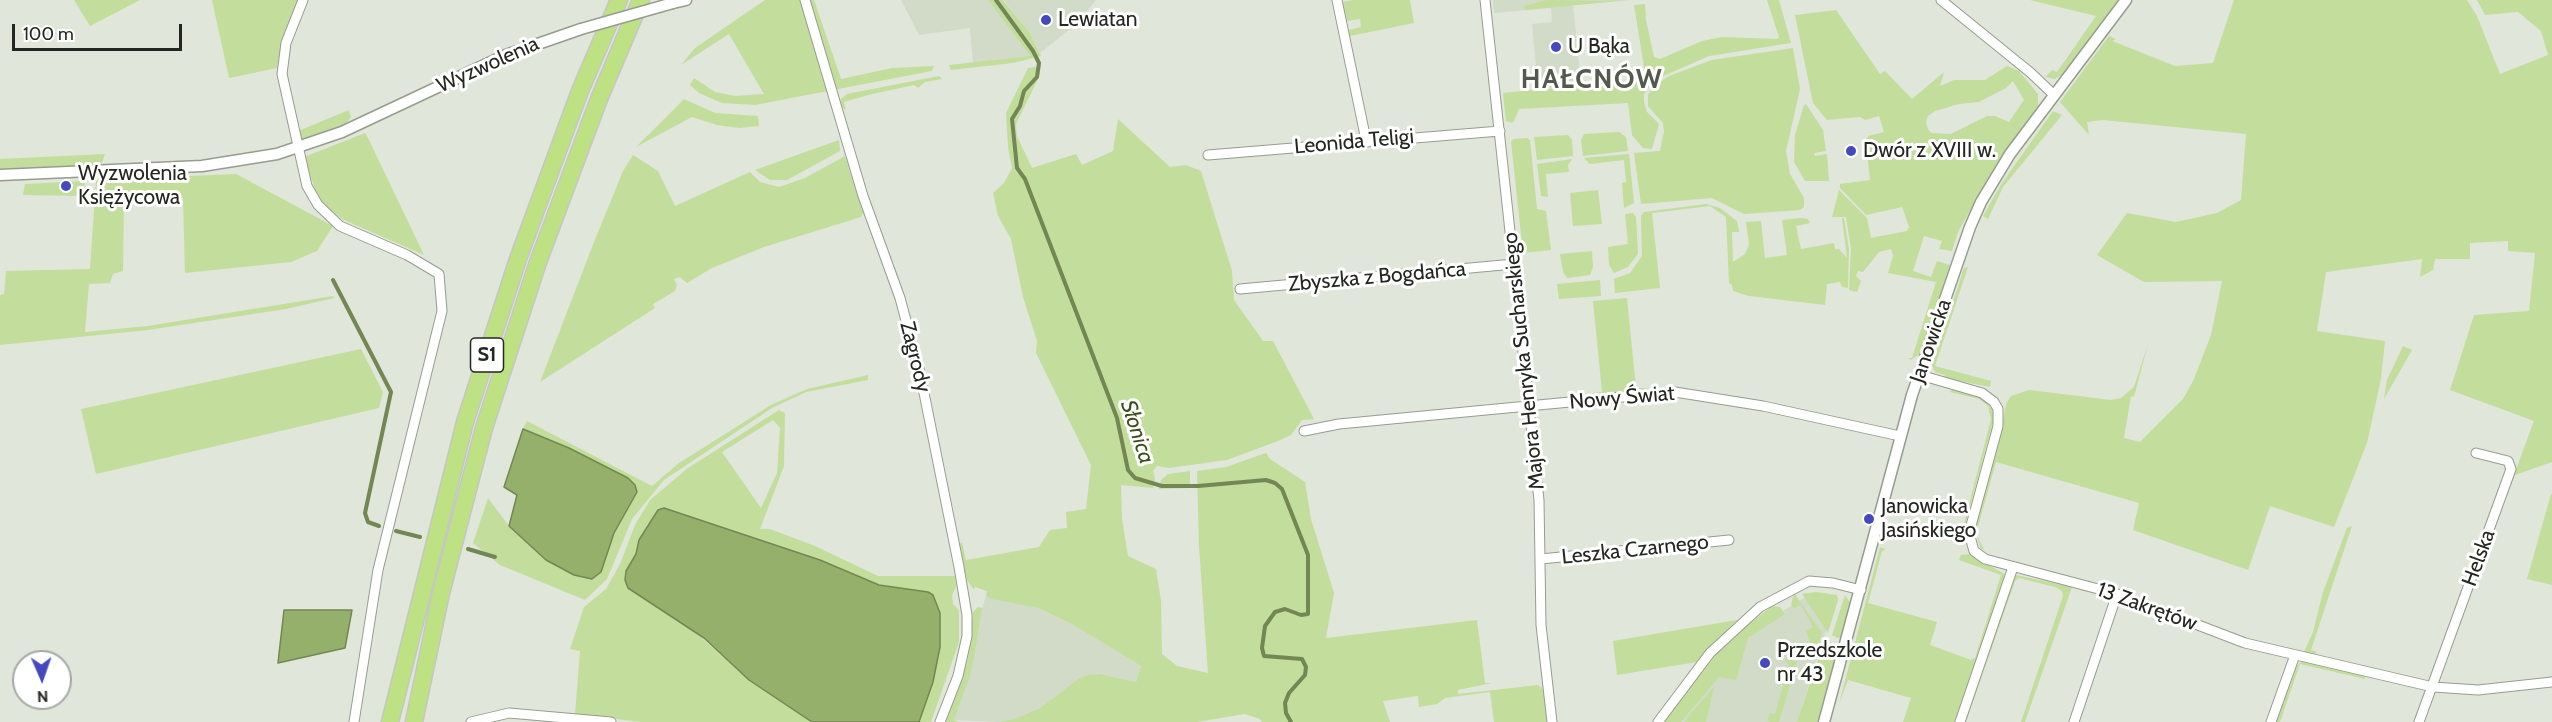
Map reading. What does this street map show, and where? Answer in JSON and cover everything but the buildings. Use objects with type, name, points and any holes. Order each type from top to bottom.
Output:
[{"type":"highway","name":"S1","points":[[390,722],[465,422],[518,259],[580,91],[619,0]]},
{"type":"highway","name":"S1","points":[[414,722],[441,593],[484,428],[537,266],[599,99],[641,0]]},
{"type":"street","points":[[303,0],[283,58],[282,74],[307,186],[318,205],[340,226],[430,267],[439,274],[442,311],[378,570],[354,722]]},
{"type":"street","name":"Wyzwolenia","points":[[0,175],[202,166],[242,161],[297,148],[342,132],[506,55],[581,29],[686,0]]},
{"type":"street","name":"Zagrody","points":[[805,0],[848,149],[900,298],[912,341],[961,576],[967,615],[967,636],[958,676],[940,722]]},
{"type":"street","points":[[1337,0],[1366,140]]},
{"type":"street","name":"Majora Henryka Sucharskiego","points":[[1485,0],[1539,500],[1541,625],[1552,722]]},
{"type":"street","points":[[1941,0],[2031,73],[2054,95]]},
{"type":"street","name":"Janowicka","points":[[1824,722],[1861,590],[1900,436],[1960,253],[1981,202],[2010,154],[2126,0]]},
{"type":"street","name":"Leonida Teligi","points":[[1208,155],[1366,140],[1500,131]]},
{"type":"street","name":"Zbyszka z Bogdańca","points":[[1240,289],[1514,264]]},
{"type":"street","name":"13 Zakrętów","points":[[1920,375],[1982,393],[1994,402],[1999,414],[1998,426],[1970,527],[1970,540],[1979,555],[2013,567],[2117,594],[2245,644],[2433,687],[2478,690],[2552,681]]},
{"type":"street","name":"Nowy Świat","points":[[1304,431],[1339,423],[1689,393],[1900,436]]},
{"type":"street","name":"Helska","points":[[2433,687],[2511,469],[2508,461],[2476,453]]},
{"type":"street","name":"Leszka Czarnego","points":[[1541,559],[1729,540]]},
{"type":"street","points":[[1960,722],[2013,567]]},
{"type":"street","points":[[1658,722],[1710,653],[1760,607],[1809,581],[1833,583],[1861,590]]},
{"type":"street","points":[[2074,722],[2117,594]]},
{"type":"street","points":[[2271,722],[2295,655]]},
{"type":"street","points":[[2419,722],[2433,687]]},
{"type":"street","points":[[471,722],[509,713],[611,722]]},
{"type":"shaded area","points":[[74,0],[140,0],[90,26]]},
{"type":"shaded area","points":[[212,0],[298,0],[282,40],[277,68],[229,78]]},
{"type":"shaded area","points":[[765,0],[814,0],[841,79],[892,68],[934,66],[932,71],[755,105],[722,103],[699,93],[690,85],[694,78],[715,92],[735,96],[764,94],[729,34],[681,65],[695,48]]},
{"type":"shaded area","points":[[901,0],[988,0],[1030,56],[973,64],[970,28],[919,35]]},
{"type":"shaded area","points":[[988,0],[1003,0],[1030,33],[1041,56],[1013,63],[951,70],[949,65],[1030,56]]},
{"type":"shaded area","points":[[1004,0],[1096,0],[1075,25],[1040,53],[1030,33]]},
{"type":"shaded area","points":[[1410,0],[1414,23],[1350,36],[1349,30],[1361,27],[1360,19],[1347,21],[1343,2]]},
{"type":"shaded area","name":"U Bąka","points":[[1493,0],[1629,0],[1573,5],[1581,84],[1538,89],[1532,24],[1552,22],[1551,8],[1494,13]]},
{"type":"shaded area","points":[[1546,0],[1629,0],[1525,10],[1524,6]]},
{"type":"shaded area","points":[[1767,0],[1779,0],[1791,43],[1709,56],[1654,80],[1644,94],[1647,112],[1659,124],[1652,149],[1643,148],[1632,135],[1628,103],[1519,109],[1512,123],[1506,121],[1503,93],[1646,79],[1634,5],[1645,4],[1654,57],[1660,59],[1702,41],[1722,37],[1777,39],[1779,37]]},
{"type":"shaded area","points":[[2030,0],[2120,0],[2063,74],[2055,79],[2045,77],[2052,70],[2057,72],[2096,16]]},
{"type":"shaded area","points":[[2234,0],[2467,0],[2477,16],[2500,74],[2548,55],[2541,31],[2518,12],[2485,15],[2477,0],[2552,0],[2552,462],[2515,475],[2498,518],[2534,421],[2450,390],[2474,315],[2529,311],[2535,253],[2508,251],[2508,241],[2470,243],[2470,259],[2435,259],[2433,270],[2420,277],[2422,259],[2326,272],[2317,331],[2385,341],[2381,379],[2367,443],[2334,527],[2270,506],[2248,570],[2133,530],[2139,503],[1996,462],[1976,534],[1975,530],[2006,404],[2011,396],[2029,390],[2111,400],[2121,398],[2134,387],[2148,344],[2134,397],[2131,396],[2124,438],[2140,442],[2183,399],[2193,381],[2211,335],[2222,281],[2144,282],[2097,255],[2127,213],[2176,222],[2217,213],[2241,200],[2246,134],[2103,120],[2087,122],[2089,135],[2060,102],[2109,36],[2116,39],[2112,41],[2175,66],[2213,63]]},
{"type":"shaded area","points":[[1836,10],[1880,74],[1885,71],[1912,99],[1944,72],[1940,86],[1954,80],[1985,80],[2007,66],[2019,71],[2038,94],[2038,106],[1988,179],[1958,232],[1952,251],[1939,249],[1942,241],[1924,236],[1913,271],[1931,277],[1937,261],[1950,265],[1923,345],[1919,354],[1911,360],[1908,358],[1912,358],[1936,282],[1888,273],[1893,256],[1891,249],[1879,252],[1863,272],[1858,271],[1856,276],[1861,281],[1857,292],[1849,290],[1851,249],[1846,217],[1832,217],[1839,190],[1867,218],[1871,238],[1907,231],[1909,227],[1902,207],[1866,215],[1840,188],[1840,184],[1870,180],[1866,144],[1868,136],[1884,132],[1879,116],[1865,120],[1860,117],[1827,120],[1813,103],[1795,15]],"holes":[[[2013,81],[2024,100],[2009,122],[1995,116],[1987,116],[1951,134],[1931,133],[1926,123],[1928,116],[1935,111],[1959,104],[1979,102],[2006,88]]]},
{"type":"shaded area","points":[[1793,48],[1800,89],[1786,151],[1790,174],[1804,198],[1804,207],[1800,210],[1744,214],[1712,198],[1641,204],[1634,153],[1660,151],[1664,131],[1663,123],[1648,106],[1648,95],[1653,86],[1669,76],[1712,60]]},
{"type":"shaded area","points":[[1041,66],[1039,77],[1016,124],[1017,136],[1032,168],[1076,154],[1082,165],[1113,151],[1118,119],[1170,167],[1186,165],[1201,171],[1232,271],[1234,300],[1263,341],[1273,341],[1314,419],[1302,420],[1291,435],[1227,460],[1169,468],[1157,466],[1153,471],[1155,479],[1153,488],[1121,485],[1122,519],[1128,556],[1156,569],[1161,601],[1162,654],[1177,666],[1208,673],[1199,547],[1197,471],[1226,467],[1266,453],[1270,459],[1305,482],[1311,519],[1334,593],[1326,638],[1477,620],[1485,683],[1492,683],[1458,690],[1458,694],[1538,685],[1544,690],[1548,722],[1494,722],[1490,692],[1445,698],[1437,704],[1419,707],[1418,696],[1383,701],[1390,722],[1262,722],[1260,719],[1245,714],[1197,722],[998,722],[1014,719],[1040,708],[1078,679],[1089,675],[1101,674],[1136,682],[1141,666],[1070,623],[1038,608],[992,599],[986,596],[987,591],[975,587],[974,590],[967,580],[959,545],[962,542],[966,560],[1039,547],[1050,530],[1067,528],[1066,512],[1086,509],[1091,465],[1036,353],[1037,341],[1023,297],[1011,239],[998,216],[993,193],[1004,183],[1012,168],[1006,113],[1028,68]]},
{"type":"shaded area","points":[[939,76],[942,79],[925,82],[918,88],[914,85],[868,95],[844,102],[846,110],[841,107],[841,99],[847,94]]},
{"type":"shaded area","points":[[684,99],[715,113],[758,116],[759,126],[739,128],[717,125],[692,117],[636,147]]},
{"type":"shaded area","points":[[1806,104],[1823,130],[1826,151],[1814,153],[1815,156],[1827,154],[1829,181],[1805,181],[1794,162],[1795,135]]},
{"type":"shaded area","points":[[349,110],[351,117],[346,124],[300,141],[296,132]]},
{"type":"shaded area","points":[[2053,111],[2062,115],[2003,187],[1988,219],[1983,216],[2002,183]]},
{"type":"shaded area","points":[[1619,132],[1626,137],[1628,151],[1583,156],[1581,140],[1584,134]]},
{"type":"shaded area","points":[[365,133],[424,255],[342,219],[323,203],[315,189],[304,157]]},
{"type":"shaded area","points":[[1568,135],[1572,140],[1573,156],[1537,160],[1534,137]]},
{"type":"shaded area","points":[[1527,138],[1530,140],[1537,209],[1546,211],[1551,250],[1523,253],[1511,142],[1513,139]]},
{"type":"shaded area","points":[[839,140],[840,151],[787,180],[770,180],[755,170]]},
{"type":"shaded area","points":[[105,154],[102,163],[96,166],[0,170],[0,159]]},
{"type":"shaded area","points":[[1629,154],[1634,203],[1624,208],[1622,183],[1626,182],[1624,160],[1590,164],[1584,158]]},
{"type":"shaded area","points":[[633,155],[658,171],[675,206],[750,172],[760,182],[779,187],[805,178],[845,156],[863,213],[861,217],[764,247],[712,268],[687,283],[680,277],[674,279],[677,285],[675,291],[653,304],[655,308],[540,382],[623,171]]},
{"type":"shaded area","points":[[1572,159],[1568,165],[1569,172],[1546,174],[1548,197],[1541,196],[1537,164]]},
{"type":"shaded area","points":[[236,174],[333,226],[317,251],[291,262],[185,273],[183,198],[124,198],[123,271],[113,274],[110,283],[89,284],[85,332],[148,326],[333,296],[334,298],[286,309],[148,330],[0,345],[0,295],[4,294],[6,271],[90,269],[96,180]]},
{"type":"shaded area","points":[[85,181],[84,196],[23,195],[25,184]]},
{"type":"shaded area","points":[[1598,190],[1602,224],[1573,226],[1570,193]]},
{"type":"shaded area","points":[[1706,204],[1720,208],[1737,221],[1739,232],[1732,232],[1733,262],[1745,254],[1749,245],[1746,222],[1761,221],[1765,258],[1787,255],[1782,220],[1801,218],[1808,219],[1810,223],[1796,226],[1801,249],[1834,243],[1835,249],[1839,249],[1847,258],[1842,218],[1844,218],[1849,249],[1848,288],[1842,287],[1840,282],[1827,284],[1825,305],[1749,296],[1733,291],[1729,283],[1726,217],[1710,206],[1652,213],[1660,288],[1615,293],[1614,279],[1630,273],[1642,256],[1641,216],[1644,212]]},
{"type":"shaded area","points":[[1633,213],[1636,217],[1638,254],[1628,267],[1614,273],[1609,265],[1608,247],[1628,244],[1625,214]]},
{"type":"shaded area","points":[[1592,251],[1593,267],[1590,275],[1567,278],[1563,272],[1560,254]]},
{"type":"shaded area","points":[[1968,267],[1935,366],[1991,381],[1990,387],[1944,378],[1945,375],[1935,372],[1932,365],[1964,268]]},
{"type":"shaded area","points":[[1600,280],[1601,296],[1559,299],[1557,284]]},
{"type":"shaded area","points":[[1627,298],[1636,388],[1650,388],[1594,395],[1593,393],[1602,392],[1593,301]]},
{"type":"shaded area","points":[[2403,346],[2412,350],[2384,399],[2387,380]]},
{"type":"shaded area","points":[[361,349],[383,392],[379,408],[96,474],[81,409]]},
{"type":"shaded area","points":[[868,375],[868,380],[806,392],[772,408],[664,480],[632,519],[607,579],[585,600],[500,565],[473,543],[488,498],[509,526],[546,560],[601,572],[614,533],[637,493],[635,485],[628,478],[569,448],[523,429],[527,421],[652,486],[679,463],[771,405],[807,389]]},
{"type":"shaded area","points":[[1953,389],[1982,398],[1992,409],[1994,418],[1965,525],[1964,542],[1959,543],[1991,419],[1988,406],[1979,399],[1950,392]]},
{"type":"shaded area","points":[[779,410],[785,413],[784,466],[760,529],[770,529],[815,546],[878,576],[955,576],[956,587],[952,595],[953,604],[959,610],[959,642],[931,722],[919,722],[933,682],[901,589],[879,585],[820,560],[664,508],[639,540],[636,554],[626,571],[749,680],[812,722],[641,722],[575,714],[580,651],[570,649],[584,607],[606,589],[620,564],[635,525],[650,500],[688,468]],"holes":[[[773,420],[780,428],[777,473],[761,508],[722,452]]]},
{"type":"shaded area","points":[[523,429],[569,448],[628,478],[635,485],[637,492],[614,533],[601,572],[592,579],[574,575],[546,560],[509,526],[517,495],[504,487]]},
{"type":"shaded area","points":[[1190,471],[1190,488],[1159,489],[1161,480],[1168,474]]},
{"type":"shaded area","points":[[2552,494],[2552,585],[2527,579]]},
{"type":"shaded area","points":[[664,508],[820,560],[879,585],[928,592],[933,595],[940,613],[940,647],[933,682],[919,722],[812,722],[749,680],[704,638],[628,588],[625,580],[626,571],[636,554],[639,540],[658,510]]},
{"type":"shaded area","points":[[2352,526],[2311,650],[2317,652],[2314,655],[2306,653],[2304,652],[2313,632],[2323,592],[2347,528]]},
{"type":"shaded area","points":[[1880,547],[1886,549],[1882,551],[1868,603],[1937,622],[1930,645],[1971,660],[1975,658],[2001,575],[1959,560],[1961,555],[1969,554],[2006,575],[1957,722],[1903,722],[1911,698],[1848,680],[1839,704]]},
{"type":"shaded area","points":[[2014,576],[2072,587],[2025,722],[2021,722],[2063,596],[2062,591],[2055,587],[2019,578],[2015,581],[1966,722],[1963,722]]},
{"type":"shaded area","points":[[1816,592],[1837,595],[1838,600],[1828,633],[1802,594]]},
{"type":"shaded area","points":[[1794,593],[1822,633],[1811,660],[1812,648],[1806,631],[1813,627],[1801,605],[1794,608],[1791,605]]},
{"type":"shaded area","points":[[1845,595],[1851,604],[1842,637],[1838,638],[1832,635]]},
{"type":"shaded area","points":[[986,596],[1038,608],[1070,623],[1141,666],[1136,682],[1101,674],[1078,679],[1040,708],[1014,719],[998,722],[954,720],[970,677],[979,618]]},
{"type":"shaded area","name":"Przedszkole nr 43","points":[[1804,598],[1836,600],[1797,722],[1669,722],[1679,704],[1768,620]]},
{"type":"shaded area","points":[[1772,606],[1780,607],[1785,614],[1748,638],[1736,680],[1719,677],[1681,722],[1661,722],[1725,643]]},
{"type":"shaded area","points":[[978,607],[982,608],[970,677],[954,720],[959,722],[946,722],[968,659],[973,612]]},
{"type":"shaded area","points":[[284,610],[352,610],[345,648],[278,663]]},
{"type":"shaded area","points":[[1737,620],[1697,662],[1617,675],[1613,641]]},
{"type":"shaded area","points":[[1825,639],[1839,647],[1817,722],[1797,722]]},
{"type":"shaded area","points":[[1786,658],[1797,662],[1779,722],[1770,722],[1767,721],[1770,713],[1775,714],[1789,664],[1785,662]]},
{"type":"shaded area","points":[[2302,661],[2365,675],[2365,679],[2300,664],[2280,722],[2276,722],[2297,666]]},
{"type":"shaded area","points":[[1714,687],[1706,722],[1685,722],[1689,715]]},
{"type":"waterway","name":"Słonica","points":[[996,0],[1033,51],[1039,63],[1037,77],[1024,91],[1020,106],[1012,119],[1017,168],[1025,179],[1117,418],[1128,470],[1135,478],[1162,486],[1198,486],[1266,480],[1282,489],[1308,555],[1308,614],[1301,615],[1285,609],[1275,612],[1265,626],[1262,648],[1264,656],[1302,659],[1306,667],[1305,675],[1289,693],[1285,703],[1286,713],[1291,722]]},
{"type":"waterway","points":[[333,280],[391,392],[365,513],[368,522],[379,526]]},
{"type":"waterway","points":[[396,531],[420,537]]},
{"type":"waterway","points":[[468,549],[495,557]]},
{"type":"place","name":"Lewiatan","points":[[1046,20]]},
{"type":"place","name":"U Bąka","points":[[1556,47]]},
{"type":"place","name":"Dwór z XVIII w.","points":[[1851,151]]},
{"type":"place","name":"Wyzwolenia Księżycowa","points":[[66,186]]},
{"type":"place","name":"Janowicka Jasińskiego","points":[[1869,519]]},
{"type":"place","name":"Przedszkole nr 43","points":[[1765,663]]},
{"type":"district","name":"HAŁCNÓW","points":[[1592,80]]}]
